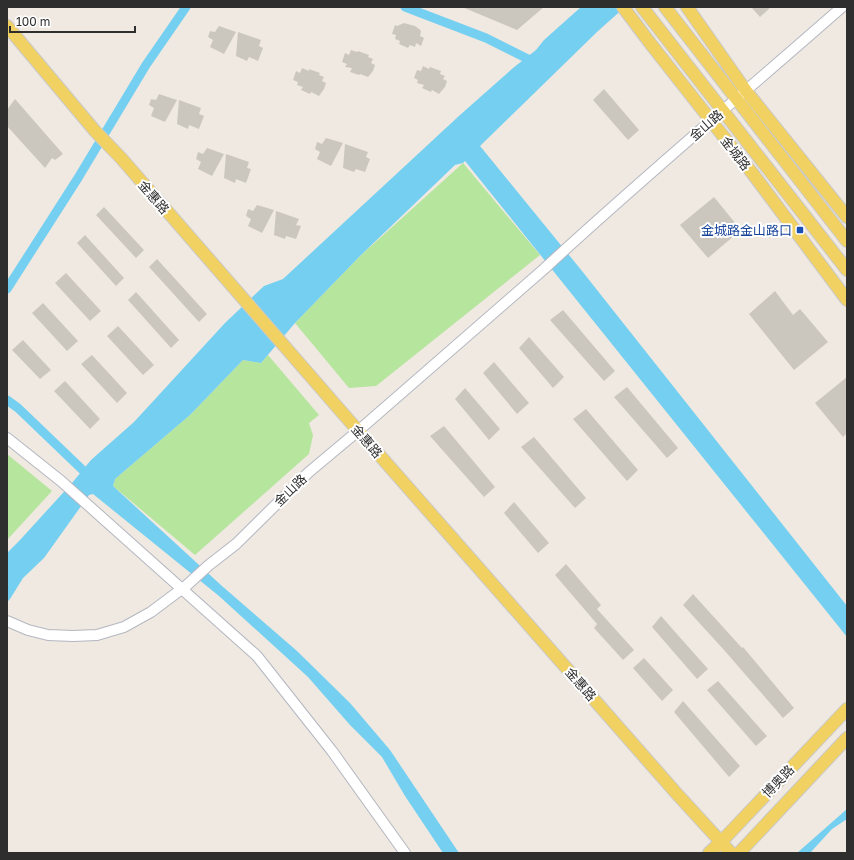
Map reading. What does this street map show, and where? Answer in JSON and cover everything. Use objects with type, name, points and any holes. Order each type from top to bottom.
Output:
[{"type":"main road","name":"金城路","points":[[642,7],[847,270]]},
{"type":"main road","points":[[665,7],[736,100],[847,240]]},
{"type":"main road","points":[[687,7],[746,91],[847,217]]},
{"type":"main road","name":"金城路","points":[[624,9],[753,174],[847,300]]},
{"type":"main road","name":"金惠路","points":[[7,26],[95,131],[121,158],[358,431],[677,794],[731,853]]},
{"type":"main road","name":"博奥路","points":[[709,853],[847,709]]},
{"type":"main road","name":"博奥路","points":[[740,853],[847,738]]},
{"type":"street","name":"金山路","points":[[7,621],[28,630],[48,635],[97,635],[124,627],[138,620],[185,587],[209,565],[236,544],[310,472],[842,7]]},
{"type":"street","points":[[7,438],[61,481],[185,587],[257,656],[332,751],[405,853]]},
{"type":"green space","points":[[463,163],[540,255],[376,386],[349,388],[295,323],[360,256]]},
{"type":"green space","points":[[268,355],[319,415],[309,423],[313,435],[309,454],[195,555],[113,486],[115,479],[190,415],[243,360],[261,363]]},
{"type":"green space","points":[[7,454],[52,491],[7,540]]},
{"type":"water","points":[[581,7],[625,7],[598,31],[480,146],[582,271],[847,606],[847,637],[465,161],[455,165],[360,256],[295,323],[261,363],[243,360],[190,415],[115,479],[113,486],[222,586],[297,651],[350,703],[390,750],[459,853],[443,853],[405,796],[382,757],[350,725],[308,677],[219,596],[93,494],[89,495],[44,558],[23,578],[7,602],[7,553],[72,483],[91,460],[134,422],[225,323],[264,286],[283,279],[460,115],[513,68],[536,50],[544,40]]},
{"type":"water","points":[[847,809],[847,819],[832,829],[810,853],[797,853]]},
{"type":"building","points":[[462,7],[544,7],[517,30]]},
{"type":"building","points":[[751,7],[771,7],[760,17]]},
{"type":"building","points":[[404,23],[415,26],[421,31],[420,36],[424,38],[421,46],[416,43],[415,47],[410,45],[408,48],[399,44],[400,41],[395,39],[396,35],[392,34],[395,25],[397,26]]},
{"type":"building","points":[[219,26],[236,32],[224,54],[210,47],[213,40],[208,37],[210,31],[215,32]]},
{"type":"building","points":[[238,32],[261,40],[259,46],[263,48],[258,61],[249,57],[247,61],[236,56]]},
{"type":"building","points":[[351,50],[369,55],[368,57],[373,59],[371,63],[375,65],[373,71],[368,77],[350,72],[352,68],[345,67],[347,64],[342,62],[345,53],[349,55]]},
{"type":"building","points":[[423,66],[429,69],[430,67],[441,71],[440,74],[445,76],[443,79],[447,81],[445,87],[439,94],[432,90],[431,92],[422,88],[424,85],[417,83],[418,80],[414,78],[417,70],[421,71]]},
{"type":"building","points":[[302,68],[320,73],[319,75],[324,77],[322,81],[326,83],[319,96],[311,92],[310,94],[301,90],[303,87],[297,85],[298,82],[293,80],[296,71],[300,73]]},
{"type":"building","points":[[604,89],[639,130],[628,140],[593,100]]},
{"type":"building","points":[[159,94],[177,100],[165,122],[151,116],[154,108],[149,105],[151,99],[156,100]]},
{"type":"building","points":[[15,99],[63,154],[55,160],[52,158],[45,168],[7,126],[7,110]]},
{"type":"building","points":[[179,100],[201,108],[199,114],[204,116],[199,129],[189,125],[188,129],[177,124]]},
{"type":"building","points":[[326,138],[343,143],[331,166],[317,159],[320,152],[315,149],[317,142],[322,144]]},
{"type":"building","points":[[345,144],[368,152],[366,157],[370,159],[365,172],[356,169],[354,172],[343,168]]},
{"type":"building","points":[[207,148],[224,154],[212,176],[198,169],[201,162],[196,159],[198,152],[203,154]]},
{"type":"building","points":[[226,154],[249,162],[247,168],[251,169],[246,183],[236,179],[235,183],[224,178]]},
{"type":"building","points":[[714,197],[741,230],[708,258],[680,225]]},
{"type":"building","points":[[257,205],[274,210],[262,233],[248,226],[251,219],[246,216],[248,209],[253,211]]},
{"type":"building","points":[[104,207],[144,250],[136,258],[96,215]]},
{"type":"building","points":[[276,211],[299,219],[296,225],[301,226],[296,239],[286,236],[285,239],[274,235]]},
{"type":"building","points":[[85,235],[124,278],[116,286],[77,243]]},
{"type":"building","points":[[157,259],[207,314],[199,322],[149,267]]},
{"type":"building","points":[[66,273],[101,311],[90,321],[55,283]]},
{"type":"building","points":[[775,291],[793,315],[800,309],[828,342],[794,370],[749,314]]},
{"type":"building","points":[[136,292],[179,340],[171,348],[128,300]]},
{"type":"building","points":[[43,303],[78,341],[67,351],[32,313]]},
{"type":"building","points":[[563,310],[615,371],[604,381],[550,320]]},
{"type":"building","points":[[118,326],[154,365],[143,375],[107,336]]},
{"type":"building","points":[[529,337],[564,377],[553,388],[519,348]]},
{"type":"building","points":[[23,340],[51,370],[40,379],[12,350]]},
{"type":"building","points":[[92,355],[127,393],[117,403],[81,364]]},
{"type":"building","points":[[494,362],[529,403],[517,414],[483,373]]},
{"type":"building","points":[[847,377],[847,433],[843,437],[815,403]]},
{"type":"building","points":[[65,381],[100,419],[90,429],[54,391]]},
{"type":"building","points":[[627,387],[678,448],[667,458],[614,397]]},
{"type":"building","points":[[465,388],[500,429],[489,440],[455,399]]},
{"type":"building","points":[[586,409],[638,470],[627,481],[573,419]]},
{"type":"building","points":[[444,426],[495,487],[484,497],[430,436]]},
{"type":"building","points":[[534,437],[586,498],[575,508],[521,447]]},
{"type":"building","points":[[514,502],[549,543],[538,553],[504,513]]},
{"type":"building","points":[[566,564],[601,605],[597,609],[634,650],[623,660],[594,628],[597,624],[555,575]]},
{"type":"building","points":[[693,594],[742,648],[743,647],[794,708],[783,718],[683,605]]},
{"type":"building","points":[[661,616],[708,669],[697,679],[652,627]]},
{"type":"building","points":[[644,658],[673,690],[662,701],[633,668]]},
{"type":"building","points":[[718,681],[767,736],[756,746],[707,690]]},
{"type":"building","points":[[683,701],[740,766],[729,777],[674,712]]},
{"type":"waterway","points":[[7,289],[78,178],[146,65],[186,7]]},
{"type":"waterway","points":[[405,7],[486,38],[536,63]]},
{"type":"waterway","points":[[7,400],[18,408],[91,478]]},
{"type":"place","name":"金城路金山路口","points":[[800,230]]}]
